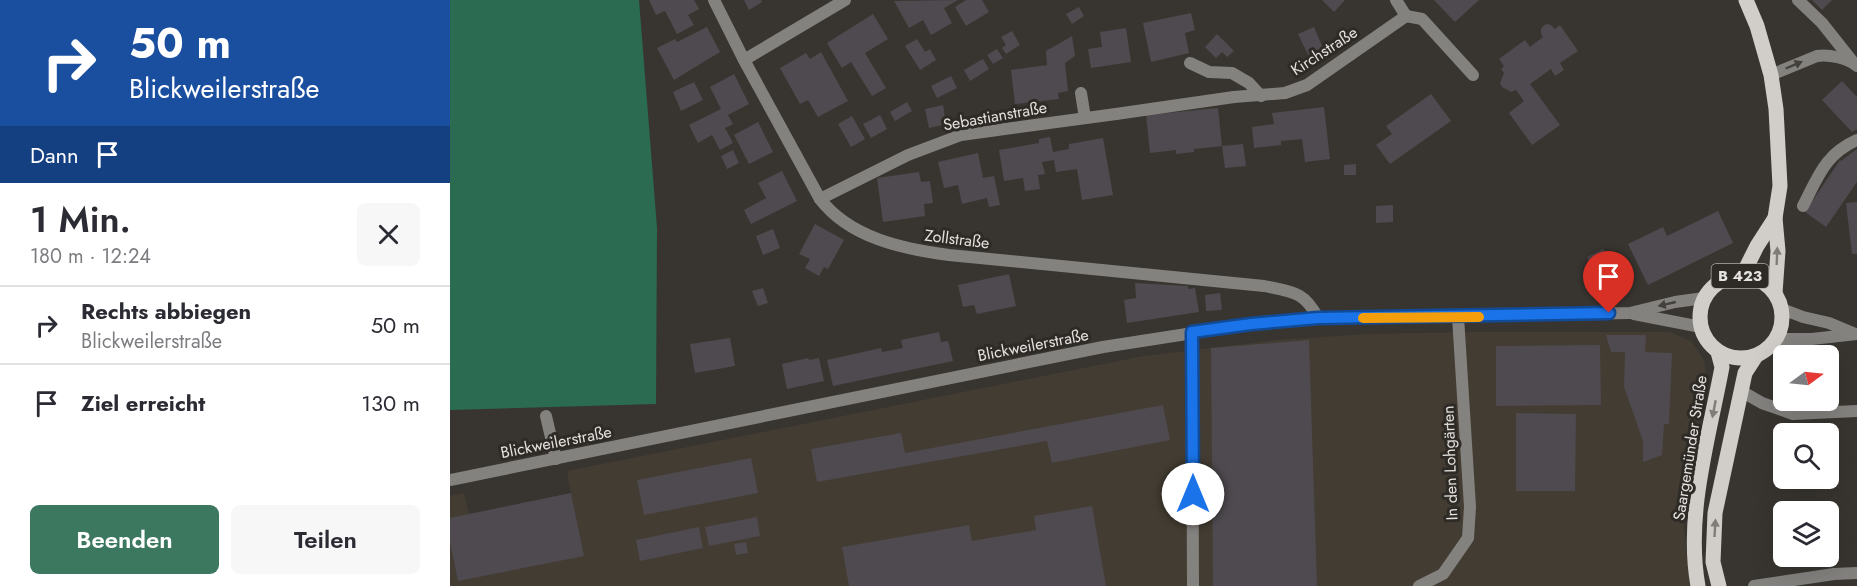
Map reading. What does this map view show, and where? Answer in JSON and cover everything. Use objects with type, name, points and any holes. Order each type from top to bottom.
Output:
[{"type":"main road","name":"B 423","points":[[1746,0],[1757,26],[1771,75],[1779,148],[1780,186],[1775,218],[1778,252],[1775,293]]},
{"type":"main road","name":"B 423","points":[[1742,276],[1775,218]]},
{"type":"main road","name":"B 423","points":[[1701,327],[1701,308],[1704,298],[1720,282],[1731,277],[1755,278],[1775,293],[1782,309],[1781,329],[1777,339]]},
{"type":"main road","points":[[1701,327],[1704,336],[1718,352],[1730,357],[1743,359],[1756,356],[1768,349],[1777,339]]},
{"type":"main road","name":"Saargemünder Straße","points":[[1698,586],[1694,564],[1696,504],[1722,368],[1718,352]]},
{"type":"main road","points":[[1719,586],[1713,562],[1716,513],[1745,373],[1756,356]]},
{"type":"street","name":"Zollstraße","points":[[714,0],[820,199],[828,210],[841,221],[880,240],[913,250],[1264,286],[1293,292],[1310,302],[1318,318]]},
{"type":"street","points":[[744,60],[845,0]]},
{"type":"street","points":[[1396,0],[1406,16],[1422,19],[1473,75]]},
{"type":"street","points":[[1798,0],[1822,23],[1855,64]]},
{"type":"street","name":"Kirchstraße","points":[[1116,114],[1234,97],[1285,93],[1307,85],[1406,16]]},
{"type":"street","points":[[1771,75],[1823,55],[1855,64]]},
{"type":"street","points":[[1190,63],[1209,72],[1232,73],[1248,82],[1261,96]]},
{"type":"street","points":[[1081,93],[1085,118]]},
{"type":"street","name":"Sebastianstraße","points":[[820,199],[908,155],[961,135],[1116,114]]},
{"type":"street","points":[[1803,206],[1828,160],[1845,146],[1857,140]]},
{"type":"street","name":"Blickweilerstraße","points":[[450,480],[1093,349],[1192,332],[1318,318],[1630,313],[1675,302],[1704,298]]},
{"type":"street","points":[[1782,309],[1803,317],[1829,322],[1856,334]]},
{"type":"street","name":"Blickweilerstraße","points":[[1630,313],[1701,327]]},
{"type":"street","name":"In den Lohgärten","points":[[1419,586],[1443,574],[1468,538],[1470,507],[1458,317]]},
{"type":"street","points":[[1192,332],[1194,586]]},
{"type":"street","points":[[1777,339],[1812,339],[1856,334]]},
{"type":"street","points":[[1741,391],[1762,403],[1793,414],[1857,411]]},
{"type":"street","points":[[546,416],[555,459]]},
{"type":"street","points":[[1754,586],[1834,574],[1857,573]]},
{"type":"shaded area","points":[[1670,332],[1691,341],[1704,360],[1706,374],[1683,521],[1690,586],[450,586],[450,496],[464,493],[469,514],[571,493],[567,471],[1144,356],[1278,340],[1368,334]]},
{"type":"green space","points":[[450,0],[639,0],[657,228],[656,404],[450,410]]},
{"type":"building","points":[[649,0],[694,0],[699,9],[688,15],[694,25],[677,34],[665,11],[656,15]]},
{"type":"building","points":[[744,0],[761,0],[762,2],[749,10]]},
{"type":"building","points":[[958,0],[944,8],[952,23],[931,35],[923,20],[909,28],[894,1]]},
{"type":"building","points":[[966,0],[982,0],[989,12],[966,26],[955,7]]},
{"type":"building","points":[[1322,0],[1345,0],[1334,12]]},
{"type":"building","points":[[1434,0],[1479,0],[1455,22]]},
{"type":"building","points":[[1812,0],[1832,0],[1822,10]]},
{"type":"building","points":[[1079,7],[1084,16],[1072,24],[1066,14]]},
{"type":"building","points":[[1191,13],[1195,30],[1185,33],[1189,53],[1151,62],[1143,23]]},
{"type":"building","points":[[873,14],[888,39],[865,53],[886,88],[872,96],[851,62],[842,68],[827,43]]},
{"type":"building","points":[[1548,24],[1555,29],[1560,25],[1578,51],[1560,63],[1564,70],[1555,76],[1551,69],[1530,84],[1560,125],[1532,145],[1509,113],[1524,101],[1516,90],[1511,92],[1502,87],[1500,83],[1504,73],[1501,69],[1504,66],[1499,59],[1525,40],[1530,47],[1543,37],[1541,29]]},
{"type":"building","points":[[707,27],[720,52],[674,80],[657,48],[675,39],[677,42]]},
{"type":"building","points":[[1314,27],[1325,53],[1310,59],[1298,34]]},
{"type":"building","points":[[1126,28],[1131,62],[1091,68],[1088,49],[1102,47],[1100,32]]},
{"type":"building","points":[[1012,31],[1020,45],[1006,54],[1002,48],[1006,45],[1001,37]]},
{"type":"building","points":[[1217,34],[1234,51],[1227,57],[1222,52],[1216,58],[1205,47]]},
{"type":"building","points":[[1072,36],[1075,56],[1065,63],[1068,91],[1058,93],[1059,99],[1015,104],[1011,70],[1047,65],[1046,51]]},
{"type":"building","points":[[917,39],[925,52],[930,49],[936,60],[920,70],[905,46]]},
{"type":"building","points":[[997,49],[1003,58],[993,64],[987,55]]},
{"type":"building","points":[[821,52],[848,101],[818,117],[808,100],[800,104],[780,68],[806,53],[810,59]]},
{"type":"building","points":[[983,59],[989,69],[970,81],[964,70]]},
{"type":"building","points":[[734,74],[749,104],[728,115],[733,124],[725,128],[733,143],[720,150],[712,135],[698,143],[689,125],[721,109],[710,87]]},
{"type":"building","points":[[951,76],[957,88],[937,98],[931,86]]},
{"type":"building","points":[[1842,81],[1857,97],[1857,129],[1852,132],[1822,100]]},
{"type":"building","points":[[694,82],[703,100],[681,111],[673,92]]},
{"type":"building","points":[[1431,94],[1451,121],[1390,164],[1376,145],[1392,134],[1386,126]]},
{"type":"building","points":[[907,102],[912,111],[895,121],[890,112]]},
{"type":"building","points":[[943,105],[946,124],[929,128],[925,109]]},
{"type":"building","points":[[1324,107],[1330,159],[1305,162],[1302,139],[1281,141],[1281,145],[1254,148],[1252,127],[1274,124],[1272,113]]},
{"type":"building","points":[[1218,108],[1222,146],[1194,149],[1194,152],[1176,154],[1176,150],[1150,153],[1146,115]]},
{"type":"building","points":[[880,115],[887,129],[871,138],[863,124]]},
{"type":"building","points":[[852,116],[865,139],[851,147],[838,124]]},
{"type":"building","points":[[758,122],[773,152],[749,164],[734,135]]},
{"type":"building","points":[[1050,137],[1053,152],[1069,149],[1069,144],[1103,138],[1113,195],[1082,200],[1077,169],[1056,172],[1054,160],[1042,162],[1045,174],[1038,175],[1040,189],[1025,191],[1023,178],[1004,181],[999,150],[1039,143],[1039,139]]},
{"type":"building","points":[[1243,144],[1246,166],[1225,168],[1222,146]]},
{"type":"building","points":[[1857,149],[1857,182],[1826,227],[1805,212],[1840,160]]},
{"type":"building","points":[[733,150],[739,163],[727,169],[721,156]]},
{"type":"building","points":[[978,153],[983,178],[994,176],[1000,205],[989,207],[987,198],[962,204],[958,185],[944,188],[938,162]]},
{"type":"building","points":[[1356,164],[1356,175],[1344,175],[1344,165]]},
{"type":"building","points":[[782,171],[797,201],[751,224],[744,210],[766,198],[758,183]]},
{"type":"building","points":[[919,172],[921,182],[930,181],[933,203],[924,204],[925,216],[883,222],[877,178]]},
{"type":"building","points":[[1857,202],[1857,254],[1852,254],[1846,203]]},
{"type":"building","points":[[1393,205],[1393,222],[1376,223],[1376,206]]},
{"type":"building","points":[[1718,211],[1733,243],[1648,285],[1628,244],[1663,227],[1667,236]]},
{"type":"building","points":[[815,224],[844,240],[828,269],[824,267],[819,276],[805,268],[810,259],[799,254]]},
{"type":"building","points":[[773,229],[780,248],[763,255],[756,236]]},
{"type":"building","points":[[1603,249],[1610,261],[1593,269],[1587,257]]},
{"type":"building","points":[[1009,274],[1016,306],[977,314],[974,305],[963,307],[958,285]]},
{"type":"building","points":[[1135,283],[1195,288],[1199,312],[1127,323],[1124,300],[1136,298]]},
{"type":"building","points":[[763,288],[768,303],[758,306],[752,291]]},
{"type":"building","points":[[1220,293],[1222,310],[1206,311],[1205,295]]},
{"type":"building","points":[[939,332],[941,342],[948,341],[953,361],[833,386],[827,360],[881,348],[882,352],[903,348],[901,340]]},
{"type":"building","points":[[1606,335],[1646,335],[1645,352],[1672,353],[1669,424],[1664,424],[1662,455],[1643,462],[1643,441],[1624,387],[1625,352],[1611,352]]},
{"type":"building","points":[[730,338],[735,366],[695,373],[690,344]]},
{"type":"building","points":[[1309,340],[1317,586],[1213,586],[1211,348]]},
{"type":"building","points":[[1600,345],[1601,405],[1496,406],[1496,346]]},
{"type":"building","points":[[808,358],[809,360],[819,358],[824,381],[787,389],[782,364]]},
{"type":"building","points":[[1163,405],[1170,440],[1052,463],[1047,441],[817,482],[811,449],[901,433],[905,453]]},
{"type":"building","points":[[1516,413],[1576,414],[1575,491],[1516,491]]},
{"type":"building","points":[[751,458],[758,493],[644,515],[637,480]]},
{"type":"building","points":[[571,493],[584,556],[458,581],[450,542],[450,518]]},
{"type":"building","points":[[1092,506],[1106,586],[849,586],[842,547],[969,525],[972,541],[1036,530],[1034,516]]},
{"type":"building","points":[[757,517],[760,536],[709,546],[705,527]]},
{"type":"building","points":[[699,527],[703,548],[640,561],[636,540]]},
{"type":"building","points":[[746,542],[748,553],[736,555],[734,544]]},
{"type":"slow traffic","points":[[1363,318],[1479,317]]},
{"type":"route","points":[[1193,494],[1192,332],[1318,318],[1609,313]]}]
